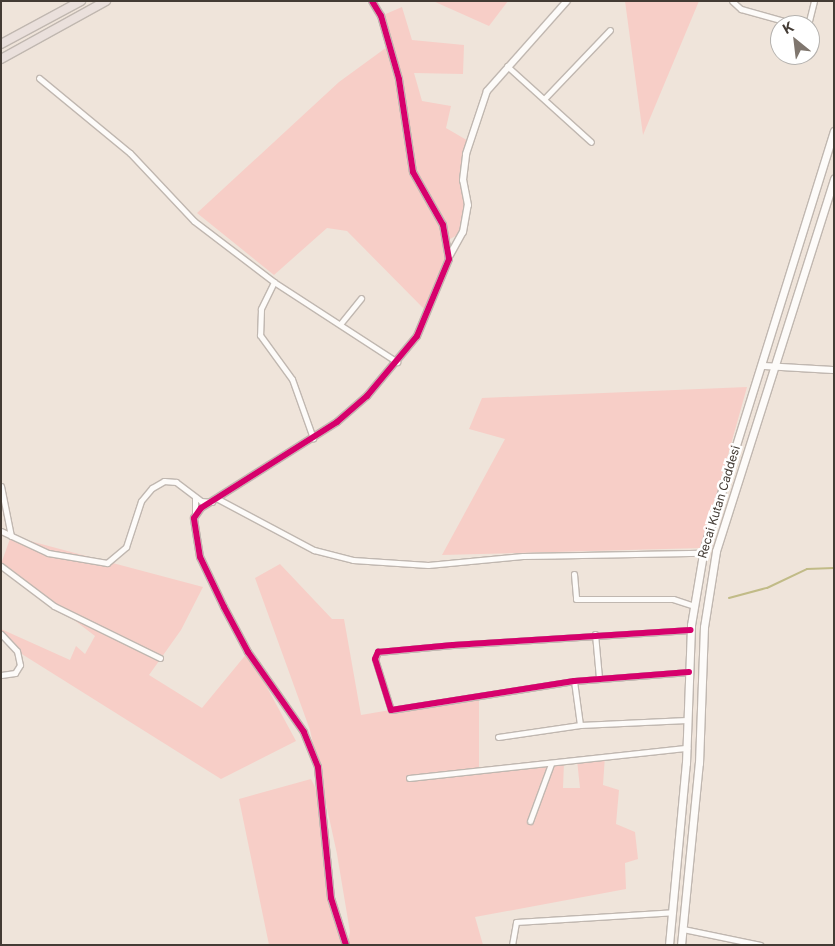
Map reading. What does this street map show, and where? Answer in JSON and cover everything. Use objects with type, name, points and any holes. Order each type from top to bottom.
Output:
[{"type":"highway","points":[[1,44],[81,1]]},
{"type":"highway","points":[[1,58],[106,1]]},
{"type":"main road","name":"Recai Kutan Caddesi","points":[[669,945],[688,720],[691,630],[703,553],[763,366],[834,131]]},
{"type":"main road","name":"Recai Kutan Caddesi","points":[[681,945],[699,763],[704,626],[716,550],[776,367],[834,178]]},
{"type":"street","points":[[372,1],[381,16],[399,79],[413,172],[443,225],[449,259]]},
{"type":"street","points":[[194,518],[215,500],[313,438],[367,396],[417,336],[449,259],[463,232],[468,205],[463,180],[466,154],[487,92],[507,66],[567,1]]},
{"type":"street","points":[[732,1],[742,8],[770,16]]},
{"type":"street","points":[[810,15],[814,1]]},
{"type":"street","points":[[546,98],[610,30]]},
{"type":"street","points":[[507,66],[546,98],[591,142]]},
{"type":"street","points":[[39,78],[130,153],[194,222],[274,282],[341,323],[397,362]]},
{"type":"street","points":[[274,282],[261,309],[260,335],[292,379],[313,438]]},
{"type":"street","points":[[341,323],[361,298]]},
{"type":"street","points":[[763,366],[834,370]]},
{"type":"street","points":[[1,531],[48,553],[107,563],[126,547],[141,501],[152,488],[164,481],[176,482],[195,497],[215,500],[314,550],[353,560],[438,564],[523,556],[703,553]]},
{"type":"street","points":[[1,486],[11,536]]},
{"type":"street","points":[[195,497],[194,518],[200,557],[248,652],[304,732],[318,767],[330,890],[346,945]]},
{"type":"street","points":[[1,566],[54,606],[160,658]]},
{"type":"street","points":[[574,574],[576,599],[673,598],[694,606]]},
{"type":"street","points":[[689,672],[574,680],[391,710],[375,659],[378,652],[595,634],[691,630]]},
{"type":"street","points":[[1,634],[17,651],[20,664],[15,673],[1,675]]},
{"type":"street","points":[[595,634],[599,678]]},
{"type":"street","points":[[574,680],[580,725]]},
{"type":"street","points":[[498,737],[580,725],[688,720]]},
{"type":"street","points":[[409,778],[686,748]]},
{"type":"street","points":[[530,821],[551,764]]},
{"type":"street","points":[[512,945],[516,922],[673,912]]},
{"type":"street","points":[[683,929],[760,945]]},
{"type":"shaded area","points":[[433,1],[508,1],[489,26]]},
{"type":"shaded area","points":[[625,1],[699,1],[643,135]]},
{"type":"shaded area","points":[[402,7],[412,40],[464,45],[463,74],[414,73],[422,101],[451,106],[446,128],[470,142],[463,180],[468,205],[463,232],[448,240],[449,259],[428,313],[347,231],[327,228],[274,275],[197,213],[339,82],[387,47],[381,16]]},
{"type":"shaded area","points":[[747,387],[702,548],[442,555],[505,439],[469,429],[482,398]]},
{"type":"shaded area","points":[[11,536],[203,587],[181,630],[149,675],[202,708],[248,652],[296,741],[221,779],[17,651],[1,636],[1,629],[70,660],[76,646],[85,654],[95,636],[1,564]]},
{"type":"shaded area","points":[[280,564],[332,619],[344,619],[361,715],[479,695],[479,770],[564,762],[563,788],[580,788],[577,760],[605,756],[603,785],[619,790],[616,824],[635,832],[638,859],[625,863],[626,889],[475,917],[483,945],[347,945],[350,932],[337,854],[310,730],[255,578]]},
{"type":"shaded area","points":[[311,779],[325,807],[330,890],[346,945],[269,945],[239,799]]},
{"type":"waterway","points":[[729,598],[767,588],[807,569],[834,568]]},
{"type":"cycle path","points":[[346,945],[331,898],[318,767],[304,732],[248,652],[224,607],[200,557],[194,518],[201,508],[337,422],[367,396],[417,336],[449,259],[443,225],[413,172],[399,79],[381,16],[372,1]]},
{"type":"cycle path","points":[[689,672],[574,681],[391,710],[375,659],[378,652],[453,645],[691,630]]}]
